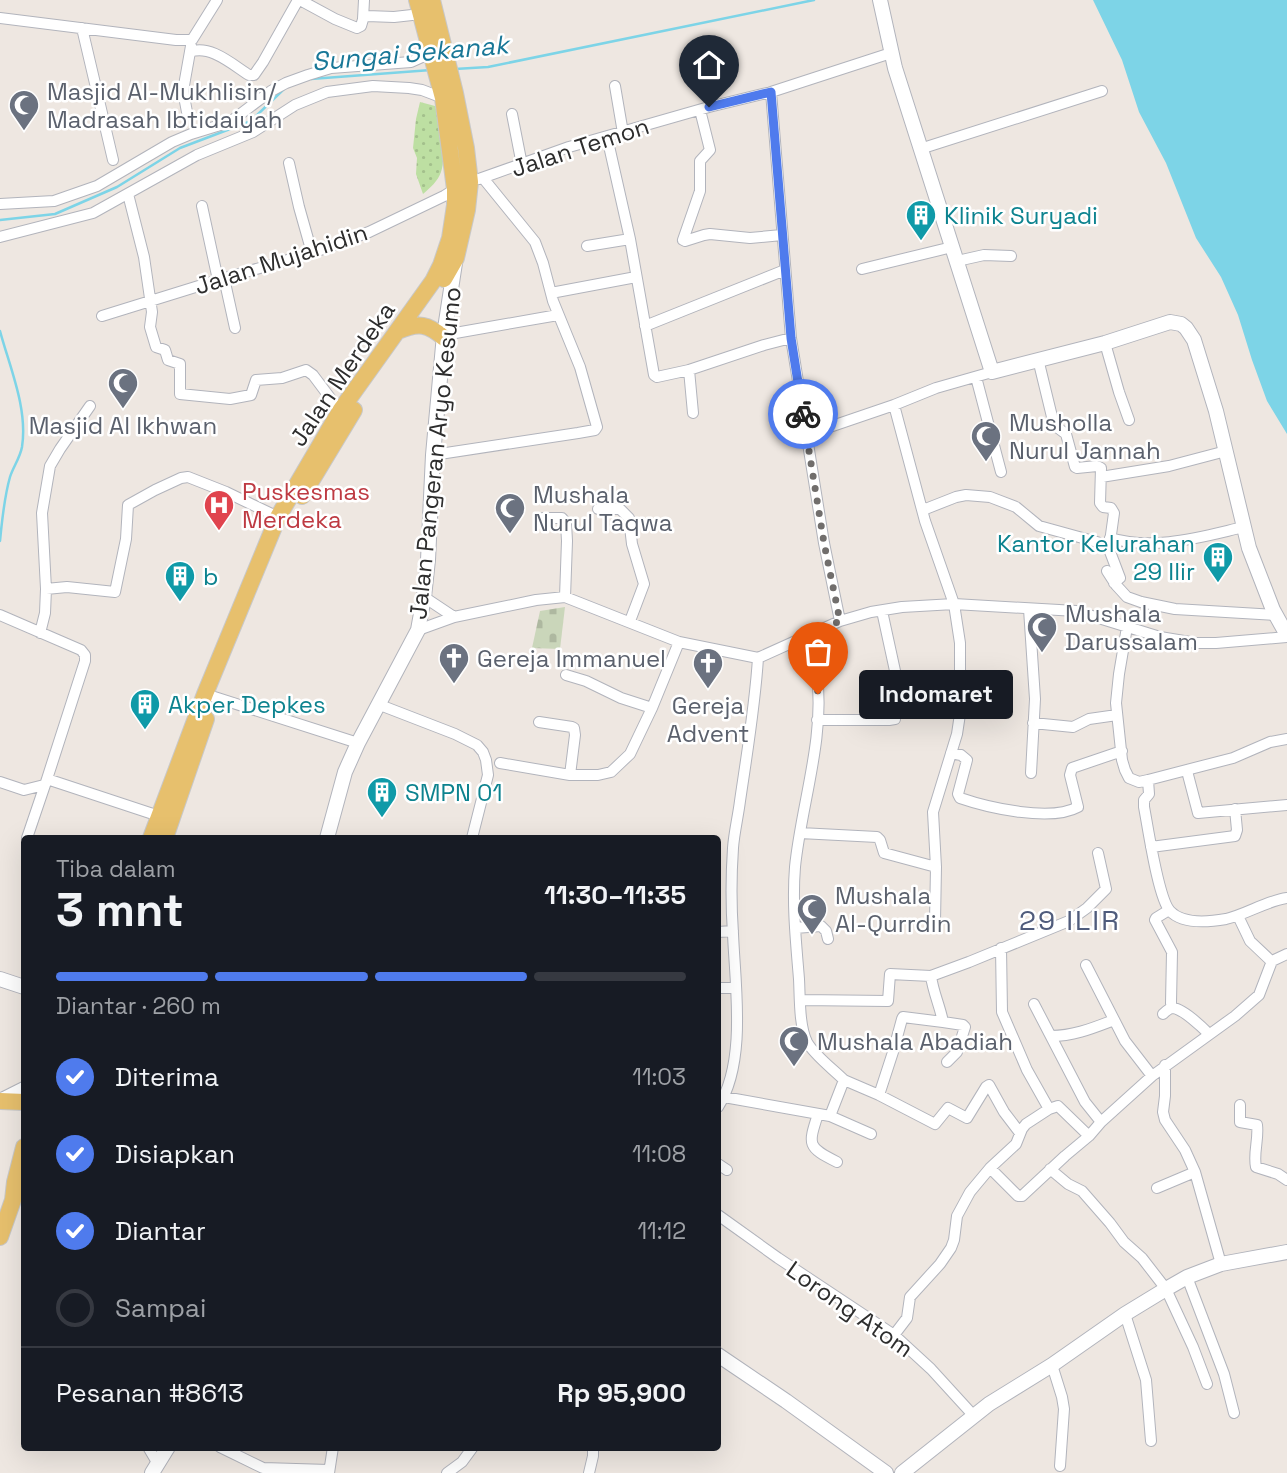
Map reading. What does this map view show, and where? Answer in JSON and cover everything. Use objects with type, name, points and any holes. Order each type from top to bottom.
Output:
[{"type":"main road","name":"Jalan Merdeka","points":[[432,0],[436,56]]},
{"type":"main road","name":"Jalan Merdeka","points":[[166,835],[209,695],[287,522],[354,410],[415,325],[456,258],[476,180],[419,7]]},
{"type":"main road","name":"Jalan Merdeka","points":[[152,835],[278,517],[340,411],[433,281],[441,265],[450,238],[455,205],[446,94]]},
{"type":"main road","points":[[398,331],[415,325],[426,326],[444,337]]},
{"type":"main road","points":[[0,1101],[21,1102]]},
{"type":"main road","points":[[0,1237],[13,1200],[21,1159]]},
{"type":"main road","points":[[13,1200],[21,1188]]},
{"type":"street","points":[[187,112],[183,91],[192,40],[216,0]]},
{"type":"street","points":[[190,52],[201,49],[211,52],[249,75],[254,75],[299,0],[357,29],[362,24],[364,0]]},
{"type":"street","points":[[880,0],[891,54],[992,372]]},
{"type":"street","points":[[363,19],[367,16],[394,17],[419,7]]},
{"type":"street","points":[[0,18],[192,40]]},
{"type":"street","points":[[82,28],[113,160]]},
{"type":"street","name":"Jalan Temon","points":[[476,180],[552,153],[771,92],[891,54]]},
{"type":"street","points":[[0,204],[54,201],[97,186],[172,142],[230,122],[271,91],[308,75],[331,68],[402,64],[436,56]]},
{"type":"street","points":[[0,237],[93,213],[197,155],[253,132],[295,105],[327,92],[373,86],[446,94]]},
{"type":"street","points":[[615,86],[623,133]]},
{"type":"street","points":[[920,149],[1102,91]]},
{"type":"street","points":[[771,92],[791,338],[825,548],[840,621]]},
{"type":"street","points":[[700,110],[710,150],[700,161],[700,191],[683,240],[704,235],[750,238],[782,234]]},
{"type":"street","points":[[512,114],[522,165]]},
{"type":"street","points":[[607,137],[630,239],[654,375],[657,377],[689,370],[791,338]]},
{"type":"street","points":[[289,163],[312,253]]},
{"type":"street","points":[[433,455],[595,430],[597,425],[580,367],[558,315],[535,242],[476,180]]},
{"type":"street","name":"Jalan Mujahidin","points":[[102,316],[312,253],[369,232],[455,189]]},
{"type":"street","points":[[128,194],[144,257],[152,316],[150,327],[156,346],[165,349],[168,360],[180,364],[181,395],[237,399],[251,395],[256,380],[282,378],[306,370],[313,374],[340,411]]},
{"type":"street","points":[[202,206],[235,328]]},
{"type":"street","points":[[587,246],[630,239]]},
{"type":"street","points":[[862,269],[954,254],[1011,256]]},
{"type":"street","name":"Jalan Pangeran Aryo Kesumo","points":[[328,835],[345,772],[418,630],[428,560],[433,455],[444,337],[456,258]]},
{"type":"street","points":[[645,326],[785,270]]},
{"type":"street","points":[[551,293],[636,277]]},
{"type":"street","points":[[444,337],[558,315]]},
{"type":"street","points":[[418,630],[454,617],[536,600],[565,597],[679,642],[758,658],[840,621],[902,607],[954,604],[1076,611],[1160,637],[1196,643],[1287,636],[1274,613],[1249,548],[1226,451],[1194,340],[1186,328],[1175,322],[1105,344],[1038,359],[936,388],[806,435]]},
{"type":"street","points":[[1105,344],[1129,420]]},
{"type":"street","points":[[1038,359],[1054,425],[1066,434],[1075,467],[1100,466],[1100,503],[1103,507],[1111,508],[1114,513],[1109,544],[1120,577],[1116,581]]},
{"type":"street","points":[[689,370],[693,413]]},
{"type":"street","points":[[976,377],[1001,472]]},
{"type":"street","points":[[894,405],[924,514],[954,604],[960,643],[960,713],[957,734],[933,812],[935,921]]},
{"type":"street","points":[[40,633],[45,613],[46,589],[42,513],[50,466],[90,406]]},
{"type":"street","points":[[1101,477],[1169,466],[1226,451]]},
{"type":"street","points":[[46,589],[67,587],[115,592],[126,539],[128,505],[181,478],[193,479],[226,492],[278,517]]},
{"type":"street","points":[[924,514],[957,497],[990,497],[1016,507],[1039,526],[1109,544],[1163,543],[1244,527]]},
{"type":"street","points":[[598,509],[620,509],[629,518],[632,544],[644,584],[631,621]]},
{"type":"street","points":[[543,518],[565,521],[565,597]]},
{"type":"street","points":[[1107,571],[1127,597],[1141,602],[1175,609],[1274,613]]},
{"type":"street","points":[[424,597],[454,617]]},
{"type":"street","points":[[1029,609],[1035,699],[1031,774]]},
{"type":"street","points":[[817,720],[895,719],[894,694],[897,680],[882,611]]},
{"type":"street","points":[[0,615],[81,650],[85,655],[28,835]]},
{"type":"street","points":[[1127,627],[1116,703],[1127,776],[1135,781],[1148,780],[1187,771],[1233,758],[1270,742],[1287,739]]},
{"type":"street","points":[[807,636],[817,680],[816,743],[795,868],[794,928],[806,1040],[844,1080],[936,1124],[948,1108],[967,1118],[989,1085],[1020,1133]]},
{"type":"street","points":[[500,763],[570,775],[611,772],[630,754],[679,642]]},
{"type":"street","points":[[758,658],[733,845],[731,885],[736,1045],[731,1076],[721,1102],[830,1116],[871,1133]]},
{"type":"street","points":[[566,675],[652,708]]},
{"type":"street","points":[[209,695],[358,743]]},
{"type":"street","points":[[380,705],[455,734],[477,745],[483,752],[488,775],[473,835]]},
{"type":"street","points":[[1033,723],[1073,727],[1089,719],[1117,715]]},
{"type":"street","points":[[539,722],[574,728],[570,775]]},
{"type":"street","points":[[951,752],[967,760],[958,794],[960,798],[1010,810],[1055,814],[1079,807],[1070,775],[1072,768],[1122,751]]},
{"type":"street","points":[[1187,771],[1198,813],[1287,805]]},
{"type":"street","points":[[1148,780],[1149,794],[1143,803],[1160,889],[1166,905],[1178,917],[1206,922],[1238,916],[1287,898]]},
{"type":"street","points":[[0,782],[24,790],[46,782],[159,816]]},
{"type":"street","points":[[1152,847],[1235,836],[1237,830],[1234,809]]},
{"type":"street","points":[[800,833],[877,836],[884,853],[936,867]]},
{"type":"street","points":[[800,1000],[888,1001],[890,974],[931,976],[1069,921],[1106,887],[1098,853]]},
{"type":"street","points":[[1170,910],[1155,920],[1172,952],[1171,1003],[1167,1011],[1188,1016],[1209,1034]]},
{"type":"street","points":[[1238,916],[1250,941],[1272,961]]},
{"type":"street","points":[[794,928],[821,926],[828,939]]},
{"type":"street","points":[[721,932],[733,931]]},
{"type":"street","points":[[1001,948],[1002,1012],[1027,1070],[1049,1109]]},
{"type":"street","points":[[990,1168],[1022,1196],[1152,1076],[1261,993],[1272,961],[1287,954]]},
{"type":"street","points":[[1086,965],[1125,1041],[1152,1076]]},
{"type":"street","points":[[931,976],[943,1022]]},
{"type":"street","points":[[0,979],[21,986]]},
{"type":"street","points":[[721,988],[736,988]]},
{"type":"street","points":[[1034,1004],[1085,1102],[1101,1122]]},
{"type":"street","points":[[879,1095],[903,1017],[965,1027],[957,1052],[947,1062]]},
{"type":"street","points":[[1051,1036],[1068,1036],[1114,1020]]},
{"type":"street","points":[[1165,1065],[1165,1120],[1195,1171],[1221,1264]]},
{"type":"street","points":[[830,1116],[844,1080]]},
{"type":"street","points":[[0,1101],[21,1090]]},
{"type":"street","points":[[0,1101],[21,1111]]},
{"type":"street","points":[[1240,1105],[1240,1122],[1257,1125],[1256,1167],[1287,1180]]},
{"type":"street","points":[[894,1335],[906,1318],[910,1297],[951,1248],[961,1206],[990,1168],[1016,1144],[1026,1124],[1056,1106],[1088,1136]]},
{"type":"street","points":[[818,1114],[811,1141],[817,1152],[837,1162]]},
{"type":"street","points":[[1050,1169],[1068,1184],[1082,1191],[1166,1289],[1194,1347],[1207,1384]]},
{"type":"street","points":[[1157,1188],[1195,1171]]},
{"type":"street","name":"Lorong Atom","points":[[721,1217],[797,1272],[894,1335],[931,1369],[973,1415]]},
{"type":"street","points":[[905,1472],[973,1415],[1166,1289],[1187,1277],[1221,1264],[1287,1252]]},
{"type":"street","points":[[1187,1277],[1224,1374],[1234,1413]]},
{"type":"street","points":[[1125,1314],[1146,1380],[1150,1441]]},
{"type":"street","points":[[721,1357],[886,1473]]},
{"type":"street","points":[[1052,1365],[1063,1409],[1060,1466]]},
{"type":"street","points":[[149,1451],[155,1468]]},
{"type":"street","points":[[155,1468],[166,1451]]},
{"type":"street","points":[[227,1451],[263,1468],[329,1471],[332,1451]]},
{"type":"street","points":[[447,1473],[462,1462],[470,1451]]},
{"type":"street","points":[[589,1473],[592,1451]]},
{"type":"green space","points":[[420,102],[435,106],[443,148],[440,175],[423,194],[416,174],[417,158],[413,148]]},
{"type":"green space","points":[[565,607],[560,649],[532,648],[540,611]]},
{"type":"water","points":[[1093,0],[1287,0],[1287,434],[1267,401],[1238,315],[1221,277],[1196,238],[1166,163],[1139,112],[1122,60]]},
{"type":"waterway","name":"Sungai Sekanak","points":[[455,69],[488,67],[814,0]]},
{"type":"waterway","name":"Sungai Sekanak","points":[[311,79],[431,70]]},
{"type":"waterway","name":"Sungai Sekanak","points":[[0,220],[55,214],[117,187],[180,148],[251,121],[284,89]]},
{"type":"waterway","points":[[0,331],[17,389],[23,433],[21,451],[6,493],[0,541]]},
{"type":"way so far","points":[[803,414],[840,621],[807,636],[815,666],[818,694]]},
{"type":"place","name":"Masjid Al-Mukhlisin/ Madrasah Ibtidaiyah","points":[[24,132]]},
{"type":"place","name":"Klinik Suryadi","points":[[921,242]]},
{"type":"place","name":"Masjid Al Ikhwan","points":[[123,410]]},
{"type":"place","name":"Musholla Nurul Jannah","points":[[986,463]]},
{"type":"place","name":"Puskesmas Merdeka","points":[[219,532]]},
{"type":"place","name":"Mushala Nurul Taqwa","points":[[510,535]]},
{"type":"place","name":"Kantor Kelurahan 29 Ilir","points":[[1218,584]]},
{"type":"place","name":"b","points":[[180,603]]},
{"type":"place","name":"Mushala Darussalam","points":[[1042,654]]},
{"type":"place","name":"Gereja Immanuel","points":[[454,685]]},
{"type":"place","name":"Gereja Advent","points":[[708,690]]},
{"type":"place","name":"Indomaret","points":[[818,694]]},
{"type":"place","name":"Akper Depkes","points":[[145,731]]},
{"type":"place","name":"SMPN 01","points":[[382,819]]},
{"type":"place","name":"Mushala Al-Qurrdin","points":[[812,936]]},
{"type":"place","name":"Mushala Abadiah","points":[[794,1068]]},
{"type":"district","name":"29 ILIR","points":[[1070,920]]},
{"type":"route","points":[[709,107],[771,92],[791,338],[803,414]]}]
